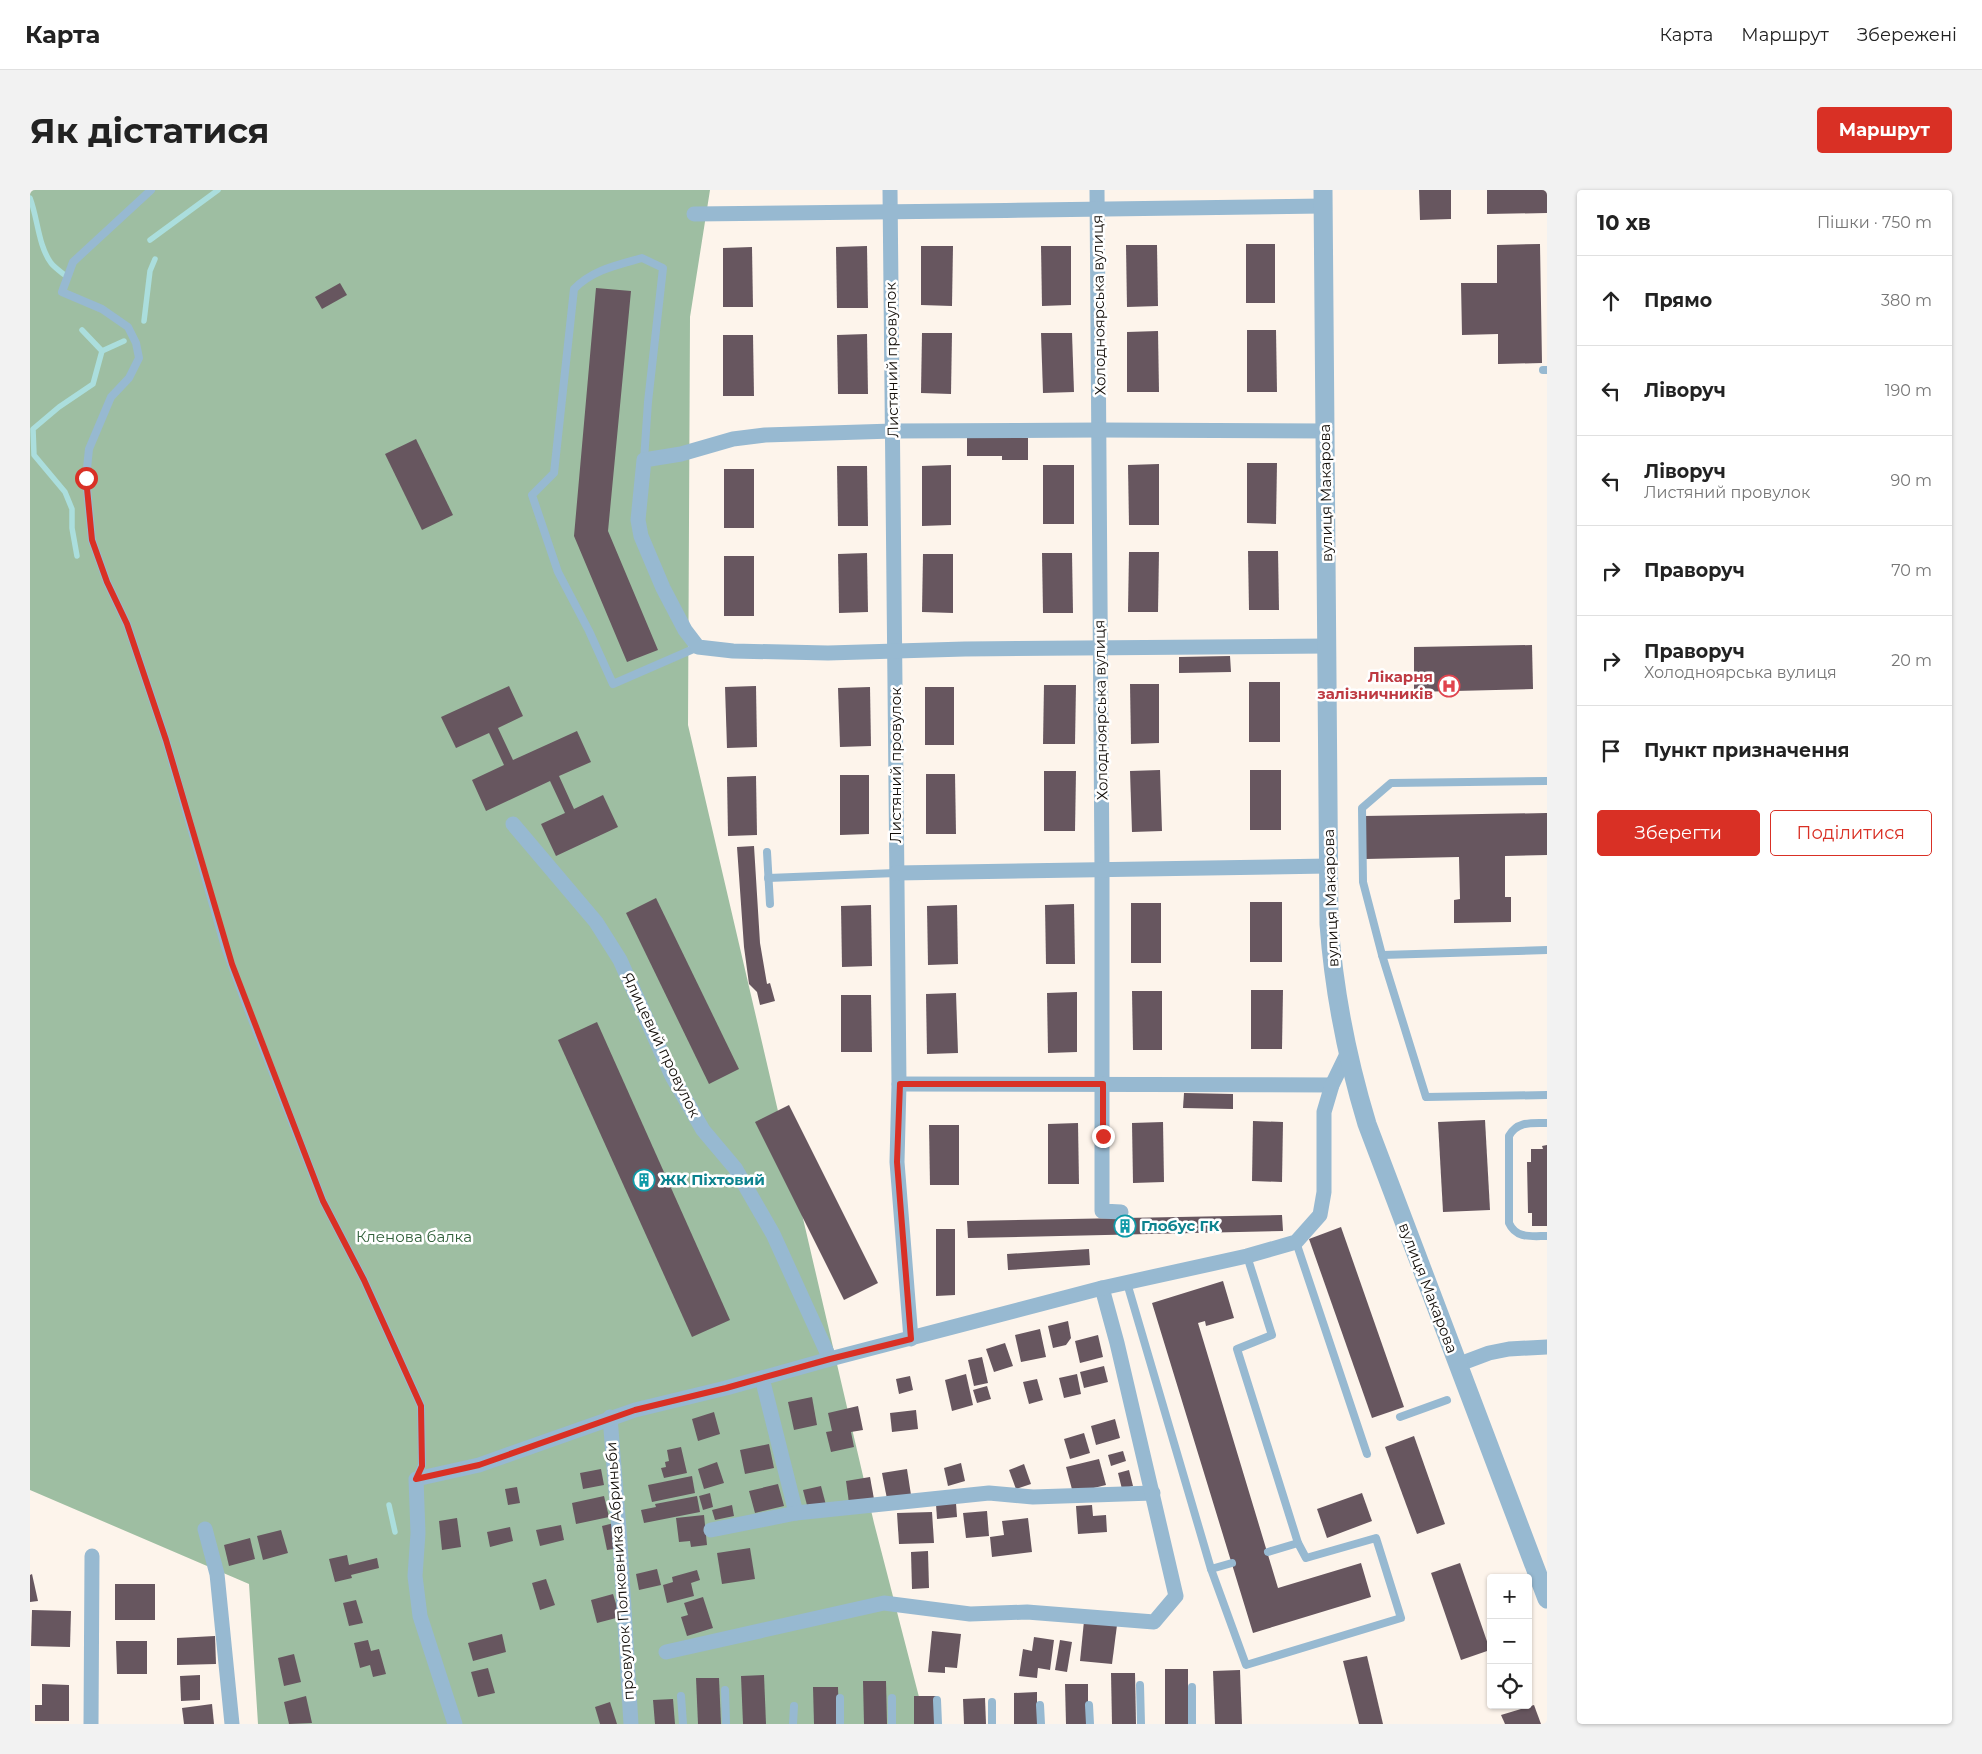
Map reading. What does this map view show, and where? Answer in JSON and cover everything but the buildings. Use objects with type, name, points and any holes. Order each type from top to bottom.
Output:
[{"type":"street","name":"Листяний провулок","points":[[890,190],[896,873],[900,1084],[897,1162],[911,1339]]},
{"type":"street","name":"Холодноярська вулиця","points":[[1097,190],[1100,430],[1102,1211],[1121,1212]]},
{"type":"street","points":[[694,214],[1097,208],[1323,198]]},
{"type":"street","name":"вулиця Макарова","points":[[1323,198],[1329,924],[1332,963],[1355,1085],[1367,1124],[1547,1599]]},
{"type":"street","points":[[1325,430],[893,431],[765,435],[733,439],[680,454],[644,460],[638,520],[641,536],[663,588],[685,630],[698,647],[784,652],[895,652],[965,649],[1328,646]]},
{"type":"street","name":"Ялицевий провулок","points":[[513,824],[596,922],[620,960],[672,1076],[703,1130],[735,1168],[773,1234],[830,1359]]},
{"type":"street","points":[[896,873],[1329,866]]},
{"type":"street","points":[[1296,1242],[1320,1215],[1324,1192],[1324,1112],[1332,1085],[1348,1052]]},
{"type":"street","points":[[900,1084],[1332,1085]]},
{"type":"street","name":"провулок Полковника Абриньби","points":[[416,1479],[479,1465],[610,1417],[1102,1288],[1247,1256],[1296,1242]]},
{"type":"street","points":[[666,1652],[884,1603],[970,1614],[1027,1612],[1154,1622],[1176,1596],[1153,1493],[1132,1415],[1117,1343],[1102,1288]]},
{"type":"street","points":[[1458,1365],[1489,1353],[1508,1349],[1547,1347]]},
{"type":"street","points":[[762,1378],[796,1513]]},
{"type":"street","name":"провулок Полковника Абриньби","points":[[610,1417],[631,1724]]},
{"type":"street","points":[[416,1479],[418,1533],[415,1576],[420,1616],[455,1724]]},
{"type":"street","points":[[711,1530],[796,1513],[989,1493],[1033,1497],[1153,1493]]},
{"type":"street","points":[[205,1529],[217,1574],[232,1724]]},
{"type":"street","points":[[90,1724],[92,1556]]},
{"type":"lane","points":[[151,190],[74,262],[62,292],[102,309],[128,327],[136,343],[139,358],[129,378],[111,397],[89,449],[86,478],[92,540],[107,582],[127,624],[166,740],[225,947],[244,999],[323,1201],[364,1280],[421,1406],[422,1466],[416,1479]]},
{"type":"lane","points":[[644,460],[648,402],[663,268],[642,258],[610,267],[584,278],[574,289],[554,474],[532,495],[558,572],[613,684],[698,647]]},
{"type":"lane","points":[[1547,781],[1391,783],[1362,808],[1363,882],[1382,955],[1426,1097],[1547,1095]]},
{"type":"lane","points":[[767,852],[770,904]]},
{"type":"lane","points":[[768,878],[896,873]]},
{"type":"lane","points":[[1382,955],[1547,950]]},
{"type":"lane","points":[[1547,1123],[1525,1123],[1512,1129],[1508,1136],[1509,1223],[1518,1234],[1547,1236]]},
{"type":"lane","points":[[1296,1242],[1367,1454]]},
{"type":"lane","points":[[1128,1283],[1211,1569],[1246,1665],[1401,1618],[1376,1538],[1306,1558],[1298,1543],[1237,1349],[1272,1335],[1247,1256]]},
{"type":"lane","points":[[1400,1418],[1447,1400]]},
{"type":"lane","points":[[1268,1552],[1298,1543]]},
{"type":"lane","points":[[1211,1569],[1232,1563]]},
{"type":"lane","points":[[1140,1685],[1141,1724]]},
{"type":"lane","points":[[1192,1687],[1192,1724]]},
{"type":"lane","points":[[725,1690],[726,1724]]},
{"type":"lane","points":[[681,1696],[683,1724]]},
{"type":"lane","points":[[840,1698],[840,1724]]},
{"type":"lane","points":[[892,1698],[892,1724]]},
{"type":"lane","points":[[937,1700],[938,1724]]},
{"type":"lane","points":[[992,1702],[992,1724]]},
{"type":"lane","points":[[1040,1705],[1040,1724]]},
{"type":"lane","points":[[793,1724],[794,1706]]},
{"type":"lane","points":[[1089,1706],[1090,1724]]},
{"type":"green space","name":"Кленова балка","points":[[30,190],[710,190],[690,317],[688,725],[874,1523],[926,1724],[258,1724],[249,1584],[30,1490]]},
{"type":"waterway","points":[[150,240],[218,190]]},
{"type":"waterway","points":[[30,198],[43,248],[53,265],[66,276]]},
{"type":"waterway","points":[[144,321],[150,271],[155,259]]},
{"type":"waterway","points":[[82,330],[102,351]]},
{"type":"waterway","points":[[77,556],[72,528],[72,509],[65,492],[34,455],[33,429],[59,407],[93,384],[102,351],[124,341]]},
{"type":"waterway","points":[[389,1505],[395,1532]]},
{"type":"place","name":"Лікарня залізничників","points":[[1449,686]]},
{"type":"place","name":"ЖК Піхтовий","points":[[644,1180]]},
{"type":"place","name":"Глобус ГК","points":[[1125,1226]]},
{"type":"route","points":[[86,478],[92,540],[107,582],[127,624],[166,740],[225,947],[323,1201],[364,1280],[421,1406],[422,1466],[416,1479],[479,1465],[610,1417],[911,1339],[897,1162],[900,1084],[1103,1084],[1103,1136]]}]
